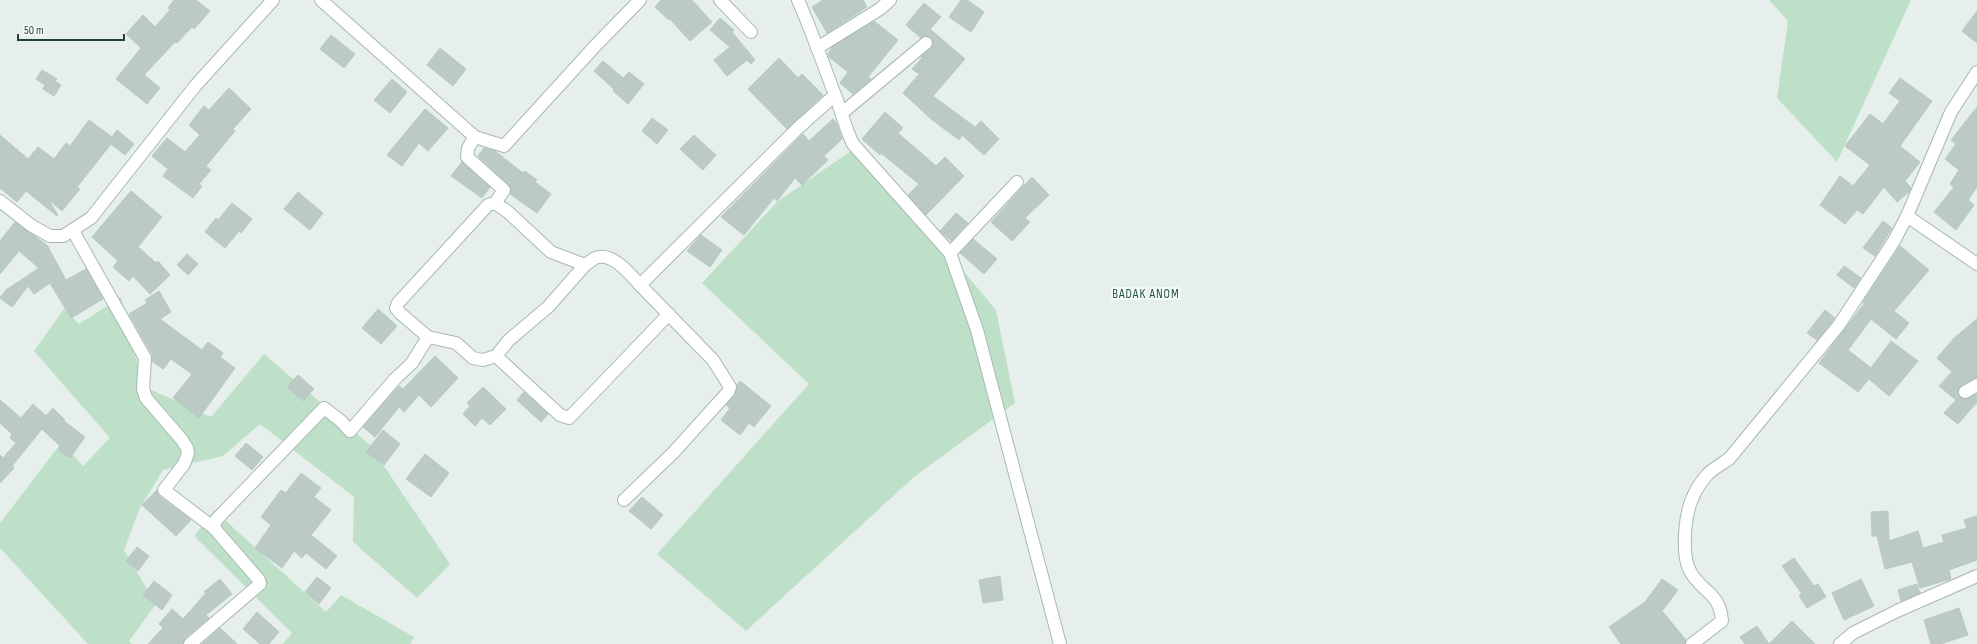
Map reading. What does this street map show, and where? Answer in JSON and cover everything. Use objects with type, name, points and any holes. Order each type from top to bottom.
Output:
[{"type":"street","points":[[0,201],[32,226],[50,236],[63,236],[73,231],[91,218],[196,85],[273,0]]},
{"type":"street","points":[[321,0],[475,137],[504,146],[596,44],[640,0]]},
{"type":"street","points":[[720,0],[751,32]]},
{"type":"street","points":[[798,0],[835,94],[846,130],[863,157],[950,253],[977,330],[1060,644]]},
{"type":"street","points":[[817,48],[880,9],[890,0]]},
{"type":"street","points":[[842,113],[926,43]]},
{"type":"street","points":[[1692,644],[1722,621],[1718,601],[1698,582],[1690,571],[1686,561],[1685,544],[1692,499],[1707,474],[1729,459],[1742,441],[1839,325],[1894,241],[1907,216],[1951,112],[1977,72]]},
{"type":"street","points":[[640,285],[797,129],[835,94]]},
{"type":"street","points":[[475,137],[468,148],[467,157],[504,190],[495,203],[488,205],[398,303],[396,308],[400,313],[428,337],[456,343],[473,358],[483,360],[496,356],[509,340],[548,307],[585,265],[596,258],[607,257],[624,268],[669,314],[712,360],[730,387],[728,392],[672,453],[624,500]]},
{"type":"street","points":[[950,253],[1017,182]]},
{"type":"street","points":[[495,203],[508,212],[551,252],[585,265]]},
{"type":"street","points":[[1907,216],[1977,264]]},
{"type":"street","points":[[73,231],[145,358],[143,389],[146,398],[182,440],[187,448],[188,453],[184,464],[164,490],[214,528],[259,580],[260,584],[190,644]]},
{"type":"street","points":[[496,356],[560,415],[569,418],[669,314]]},
{"type":"street","points":[[214,528],[216,520],[324,408],[350,431],[395,379],[412,363],[428,337]]},
{"type":"street","points":[[1965,392],[1977,385]]},
{"type":"street","points":[[1840,644],[1853,633],[1891,614],[1977,576]]},
{"type":"green space","points":[[1769,0],[1911,0],[1837,162],[1777,98],[1788,21]]},
{"type":"green space","points":[[858,146],[996,310],[1015,403],[914,477],[746,631],[657,554],[809,384],[702,283],[777,202]]},
{"type":"green space","points":[[121,297],[143,386],[211,417],[264,354],[369,444],[450,564],[417,598],[353,542],[354,497],[260,424],[223,456],[163,470],[139,510],[124,550],[156,604],[129,641],[132,644],[88,644],[0,548],[0,523],[62,442],[83,466],[110,438],[34,351],[64,309],[79,324]]},
{"type":"green space","points":[[214,510],[326,612],[341,595],[414,637],[410,644],[283,644],[292,633],[194,536]]},
{"type":"building","points":[[174,0],[196,0],[210,11],[194,29],[192,27],[177,43],[175,42],[144,75],[160,88],[147,104],[116,79],[141,48],[126,34],[143,15],[155,27],[170,10],[168,8]]},
{"type":"building","points":[[661,0],[692,0],[712,22],[690,41],[670,19],[669,20],[655,7]]},
{"type":"building","points":[[823,0],[863,0],[867,7],[827,33],[812,7]]},
{"type":"building","points":[[961,0],[967,0],[984,12],[971,32],[949,17]]},
{"type":"building","points":[[924,3],[941,17],[930,29],[965,59],[933,96],[975,127],[981,121],[999,139],[984,155],[962,135],[959,140],[931,119],[903,93],[919,74],[912,69],[933,45],[931,38],[925,36],[921,38],[906,25]]},
{"type":"building","points":[[1977,11],[1977,43],[1962,31]]},
{"type":"building","points":[[720,18],[734,30],[732,32],[755,60],[751,64],[747,60],[727,76],[714,60],[730,47],[710,30]]},
{"type":"building","points":[[874,21],[898,40],[868,77],[871,79],[853,94],[840,83],[848,72],[829,57],[828,54],[832,47]]},
{"type":"building","points":[[331,35],[355,54],[344,68],[320,49]]},
{"type":"building","points":[[440,48],[466,69],[453,86],[427,65]]},
{"type":"building","points":[[779,58],[798,78],[802,74],[823,95],[787,129],[748,89]]},
{"type":"building","points":[[603,61],[623,78],[629,72],[644,84],[628,104],[594,71]]},
{"type":"building","points":[[42,70],[57,79],[55,81],[61,85],[54,96],[43,89],[45,85],[36,79]]},
{"type":"building","points":[[1900,78],[1932,101],[1900,146],[1920,162],[1905,181],[1911,188],[1909,192],[1897,202],[1884,187],[1863,214],[1857,210],[1845,224],[1820,205],[1840,176],[1853,186],[1870,165],[1845,146],[1870,114],[1883,124],[1900,101],[1889,93]]},
{"type":"building","points":[[392,79],[407,92],[390,113],[374,100]]},
{"type":"building","points":[[229,88],[251,109],[233,129],[235,131],[206,166],[211,170],[199,184],[202,186],[193,198],[163,176],[168,169],[152,156],[167,138],[185,152],[200,135],[189,125],[204,106],[209,110]]},
{"type":"building","points":[[1977,107],[1977,187],[1968,200],[1974,205],[1956,230],[1934,212],[1954,187],[1950,184],[1959,170],[1945,159],[1956,144],[1951,140]]},
{"type":"building","points":[[425,109],[448,128],[428,151],[419,143],[402,166],[387,155]]},
{"type":"building","points":[[885,112],[903,128],[898,133],[936,166],[945,157],[964,176],[926,215],[908,195],[919,184],[881,153],[880,155],[862,139]]},
{"type":"building","points":[[652,118],[668,130],[657,144],[642,131]]},
{"type":"building","points":[[833,119],[837,124],[842,139],[824,156],[828,160],[802,185],[795,178],[777,201],[774,198],[744,235],[721,217],[803,134],[809,141]]},
{"type":"building","points":[[89,120],[112,137],[117,130],[134,144],[125,155],[111,144],[77,187],[80,189],[62,211],[48,199],[58,215],[57,216],[26,191],[17,202],[0,188],[0,135],[28,159],[38,147],[54,159],[66,143],[70,146]]},
{"type":"building","points":[[694,135],[716,155],[703,170],[680,149]]},
{"type":"building","points":[[484,148],[495,151],[523,173],[525,171],[537,180],[535,182],[551,194],[537,213],[510,194],[511,188],[509,185],[478,156]]},
{"type":"building","points":[[462,162],[490,187],[482,198],[451,176]]},
{"type":"building","points":[[1032,177],[1049,195],[1025,218],[1030,222],[1012,241],[991,222]]},
{"type":"building","points":[[131,191],[162,217],[138,247],[156,263],[158,261],[170,275],[150,294],[133,276],[129,281],[113,267],[118,261],[92,237]]},
{"type":"building","points":[[298,192],[323,213],[310,230],[284,209]]},
{"type":"building","points":[[232,203],[252,219],[241,233],[239,231],[225,248],[205,232],[216,218],[218,220]]},
{"type":"building","points":[[956,213],[968,223],[951,241],[940,231]]},
{"type":"building","points":[[1883,221],[1892,228],[1875,256],[1863,248]]},
{"type":"building","points":[[15,222],[47,245],[66,280],[86,269],[103,299],[71,318],[50,283],[34,294],[28,286],[12,307],[0,298],[6,290],[39,268],[19,251],[0,274],[0,241]]},
{"type":"building","points":[[701,235],[722,250],[710,267],[687,251]]},
{"type":"building","points":[[973,239],[997,259],[984,274],[960,253]]},
{"type":"building","points":[[1900,246],[1929,270],[1894,311],[1909,323],[1896,339],[1871,319],[1848,350],[1871,368],[1891,341],[1918,361],[1889,396],[1869,379],[1858,392],[1819,363],[1864,304],[1863,302]]},
{"type":"building","points":[[187,254],[198,264],[188,275],[177,265]]},
{"type":"building","points":[[1844,266],[1861,278],[1854,288],[1837,275]]},
{"type":"building","points":[[159,291],[171,312],[160,319],[202,350],[208,342],[223,353],[220,357],[235,368],[199,418],[173,398],[192,374],[171,359],[163,369],[152,361],[152,354],[129,314],[147,303],[145,300]]},
{"type":"building","points":[[378,309],[397,326],[381,344],[362,328]]},
{"type":"building","points":[[1825,310],[1835,318],[1817,340],[1807,333]]},
{"type":"building","points":[[1977,319],[1977,378],[1961,386],[1958,392],[1959,396],[1965,399],[1977,394],[1977,402],[1958,424],[1944,413],[1956,400],[1939,386],[1952,372],[1937,358],[1954,338]]},
{"type":"building","points":[[435,356],[458,378],[431,407],[419,395],[404,412],[399,407],[375,437],[363,427],[399,386],[403,389]]},
{"type":"building","points":[[298,375],[314,389],[303,401],[287,387]]},
{"type":"building","points":[[740,381],[771,406],[754,427],[749,423],[740,435],[721,420],[730,408],[726,405],[735,395],[737,385]]},
{"type":"building","points":[[483,387],[506,409],[490,425],[482,418],[475,426],[463,414],[470,406],[467,403]]},
{"type":"building","points":[[524,392],[548,414],[541,422],[517,400]]},
{"type":"building","points":[[0,400],[21,418],[33,404],[46,416],[53,408],[65,420],[64,421],[85,437],[70,458],[58,450],[60,446],[42,429],[12,466],[14,468],[0,483],[0,455],[3,458],[16,443],[10,438],[12,434],[0,423]]},
{"type":"building","points":[[383,430],[400,444],[384,465],[366,452]]},
{"type":"building","points":[[246,443],[263,457],[252,470],[235,456]]},
{"type":"building","points":[[425,454],[449,473],[431,497],[406,479]]},
{"type":"building","points":[[301,473],[321,488],[314,497],[331,510],[311,535],[337,556],[326,569],[306,553],[302,558],[294,551],[282,568],[255,548],[271,525],[261,517],[281,490],[286,493]]},
{"type":"building","points":[[157,490],[159,496],[191,520],[176,536],[142,505]]},
{"type":"building","points":[[642,497],[663,515],[651,529],[629,511]]},
{"type":"building","points":[[1888,511],[1889,541],[1918,531],[1923,548],[1944,542],[1942,535],[1967,528],[1964,520],[1977,516],[1977,560],[1949,570],[1951,579],[1920,588],[1912,562],[1885,569],[1877,536],[1872,536],[1871,512]]},
{"type":"building","points":[[137,547],[149,556],[138,571],[126,561]]},
{"type":"building","points":[[1794,558],[1814,586],[1818,584],[1826,597],[1807,608],[1799,596],[1802,594],[1782,566]]},
{"type":"building","points":[[1000,576],[1003,600],[983,603],[979,580]]},
{"type":"building","points":[[317,577],[331,588],[319,604],[305,592]]},
{"type":"building","points":[[220,579],[232,594],[206,615],[209,618],[185,638],[183,644],[148,644],[163,628],[159,624],[172,609],[183,619],[206,593],[204,592]]},
{"type":"building","points":[[1662,579],[1678,590],[1662,611],[1686,640],[1685,644],[1621,644],[1609,627],[1645,602]]},
{"type":"building","points":[[1861,579],[1874,606],[1844,620],[1832,593]]},
{"type":"building","points":[[154,581],[172,595],[162,610],[143,595]]},
{"type":"building","points":[[1917,584],[1920,593],[1901,601],[1898,590]]},
{"type":"building","points":[[1959,608],[1968,635],[1941,644],[1931,644],[1924,620]]},
{"type":"building","points":[[257,612],[279,632],[269,644],[260,644],[243,629]]},
{"type":"building","points":[[1792,621],[1815,644],[1769,644]]},
{"type":"building","points":[[1757,626],[1769,644],[1745,644],[1740,637]]},
{"type":"building","points":[[220,628],[237,644],[202,644]]},
{"type":"district","name":"BADAK ANOM","points":[[1146,294]]}]
